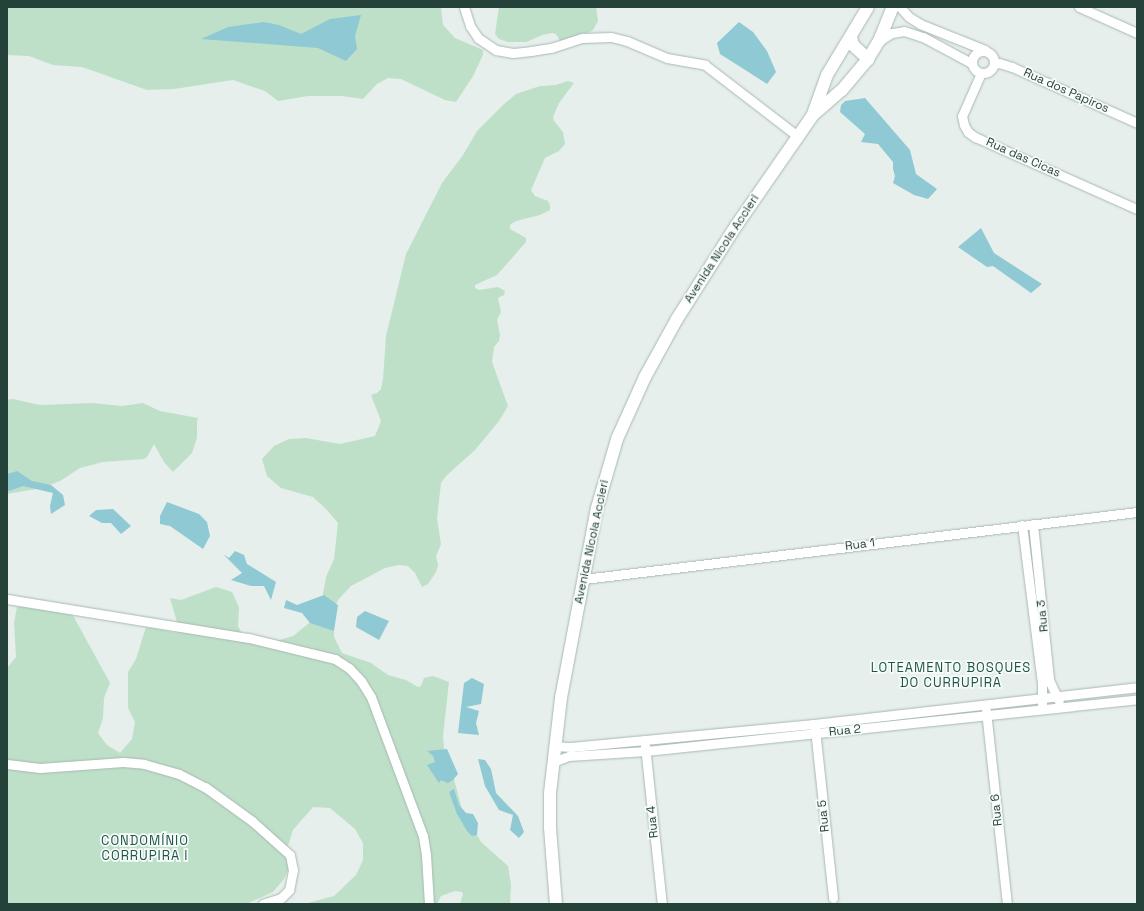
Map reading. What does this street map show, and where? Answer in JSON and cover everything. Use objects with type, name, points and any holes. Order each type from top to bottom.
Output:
[{"type":"street","points":[[464,7],[470,26],[478,38],[496,50],[513,53],[531,51],[551,48],[582,38],[611,37],[627,41],[667,58],[704,66],[799,137]]},
{"type":"street","name":"Avenida Nicola Accieri","points":[[556,904],[550,827],[550,793],[561,698],[597,508],[617,439],[642,383],[677,319],[736,226],[813,115],[827,75],[868,7]]},
{"type":"street","name":"Avenida Nicola Accieri","points":[[813,115],[842,90],[868,59],[879,41],[892,7]]},
{"type":"street","points":[[879,41],[892,33],[904,31],[923,37],[971,63],[973,68],[981,73],[989,71],[994,64],[991,54],[985,50],[920,24],[909,17],[900,7]]},
{"type":"street","points":[[1079,7],[1137,33]]},
{"type":"street","points":[[851,37],[853,46],[868,59]]},
{"type":"street","points":[[971,63],[975,53],[985,50]]},
{"type":"street","name":"Rua dos Papiros","points":[[994,64],[999,63],[1012,67],[1137,123]]},
{"type":"street","name":"Rua das Cicas","points":[[981,73],[962,116],[964,125],[968,132],[975,137],[1137,209]]},
{"type":"street","name":"Rua 1","points":[[584,579],[1137,512]]},
{"type":"street","name":"Rua 3","points":[[1033,524],[1049,680],[1058,696],[1060,706]]},
{"type":"street","name":"Rua 3","points":[[1022,525],[1042,683],[1042,709]]},
{"type":"street","points":[[7,599],[249,638],[335,659],[349,668],[361,681],[371,697],[423,836],[426,855],[429,904]]},
{"type":"street","name":"Rua 2","points":[[555,746],[571,747],[814,724],[986,706],[1137,687]]},
{"type":"street","name":"Rua 2","points":[[553,762],[569,756],[646,751],[816,734],[987,716],[1060,706],[1137,699]]},
{"type":"street","name":"Rua 6","points":[[986,706],[1007,904]]},
{"type":"street","name":"Rua 5","points":[[814,724],[833,898]]},
{"type":"street","name":"Rua 4","points":[[645,740],[662,904]]},
{"type":"street","points":[[7,764],[40,768],[130,762],[144,764],[179,774],[205,787],[252,821],[290,855],[293,870],[289,890],[281,898],[263,904]]},
{"type":"green space","points":[[7,7],[441,7],[443,25],[455,38],[483,50],[483,55],[473,76],[456,102],[445,100],[401,79],[388,78],[377,84],[363,99],[342,96],[308,96],[278,101],[265,91],[233,80],[174,89],[147,90],[82,67],[53,65],[29,56],[7,55]]},
{"type":"green space","points":[[499,7],[596,7],[598,21],[593,30],[566,45],[562,44],[556,34],[552,33],[542,35],[527,42],[508,42],[499,39],[495,34]]},
{"type":"green space","points":[[568,81],[574,83],[559,103],[553,117],[554,121],[563,132],[565,144],[559,151],[545,158],[531,190],[535,196],[548,201],[550,210],[540,215],[516,221],[510,225],[510,229],[526,238],[526,242],[497,275],[475,285],[475,288],[479,290],[498,287],[505,291],[504,295],[498,298],[501,312],[497,320],[500,335],[499,341],[494,347],[492,362],[508,406],[499,421],[475,450],[446,476],[441,483],[437,518],[441,544],[436,556],[438,565],[436,572],[428,584],[422,587],[415,573],[408,566],[399,565],[385,568],[351,586],[338,600],[334,608],[334,637],[342,653],[371,663],[388,675],[406,680],[418,687],[421,686],[424,678],[433,676],[449,682],[443,736],[445,758],[452,772],[462,809],[481,842],[508,866],[511,885],[510,904],[460,904],[463,894],[462,892],[455,891],[441,896],[437,904],[304,904],[334,896],[356,875],[363,860],[363,843],[355,829],[330,808],[313,807],[293,830],[287,849],[291,864],[284,879],[273,892],[246,904],[7,904],[7,668],[16,657],[14,623],[17,607],[48,607],[70,610],[110,683],[104,698],[103,718],[98,733],[107,745],[120,753],[132,739],[135,722],[128,708],[128,672],[136,659],[146,627],[178,633],[179,629],[170,598],[181,600],[216,587],[232,592],[239,607],[238,626],[245,640],[260,646],[293,636],[308,624],[320,611],[326,577],[334,559],[338,523],[313,497],[281,488],[267,476],[262,459],[274,446],[289,439],[306,438],[340,444],[375,436],[381,421],[371,395],[377,393],[381,389],[386,336],[406,254],[442,183],[463,155],[477,131],[516,94],[540,86],[555,85]]},
{"type":"green space","points":[[13,399],[40,405],[93,403],[122,406],[143,403],[160,411],[198,418],[197,438],[192,453],[173,472],[164,462],[154,444],[147,457],[144,459],[103,462],[80,468],[60,481],[42,488],[7,494],[7,400]]},
{"type":"water","points":[[361,15],[355,36],[357,49],[346,61],[318,48],[201,39],[228,27],[264,22],[279,25],[301,34],[330,19]]},
{"type":"water","points":[[739,22],[753,32],[767,51],[776,72],[767,84],[720,54],[717,43]]},
{"type":"water","points":[[865,98],[910,150],[916,174],[937,189],[928,199],[914,195],[893,183],[895,176],[893,162],[878,144],[861,142],[865,134],[840,112],[841,105],[845,101]]},
{"type":"water","points":[[981,228],[994,253],[1042,284],[1031,293],[993,266],[987,267],[958,247]]},
{"type":"water","points":[[17,471],[32,481],[51,485],[63,495],[65,505],[51,514],[50,506],[53,493],[23,486],[9,491],[7,490],[7,474]]},
{"type":"water","points":[[167,502],[199,514],[207,522],[210,536],[203,549],[170,526],[160,524],[160,516]]},
{"type":"water","points":[[113,509],[131,526],[121,534],[111,523],[102,523],[89,516],[96,510]]},
{"type":"water","points":[[235,551],[244,555],[247,564],[276,582],[271,600],[264,586],[251,586],[231,580],[242,573],[223,554],[229,558]]},
{"type":"water","points":[[324,595],[338,605],[334,631],[310,623],[302,613],[284,608],[286,600],[297,605]]},
{"type":"water","points":[[365,611],[389,621],[379,640],[356,627],[357,617]]},
{"type":"water","points":[[472,678],[484,684],[481,704],[466,707],[479,711],[476,723],[479,735],[458,733],[464,683]]},
{"type":"water","points":[[447,749],[458,774],[448,783],[441,780],[439,783],[427,765],[435,762],[433,756],[427,751]]},
{"type":"water","points":[[478,759],[485,760],[491,769],[496,793],[518,816],[524,832],[519,838],[510,830],[513,815],[499,810],[485,786]]},
{"type":"water","points":[[454,789],[459,805],[466,813],[473,814],[478,823],[477,835],[472,836],[467,831],[457,814],[449,792]]},
{"type":"district","name":"LOTEAMENTO BOSQUES DO CURRUPIRA","points":[[951,676]]},
{"type":"district","name":"CONDOMÍNIO CORRUPIRA I","points":[[145,850]]}]
